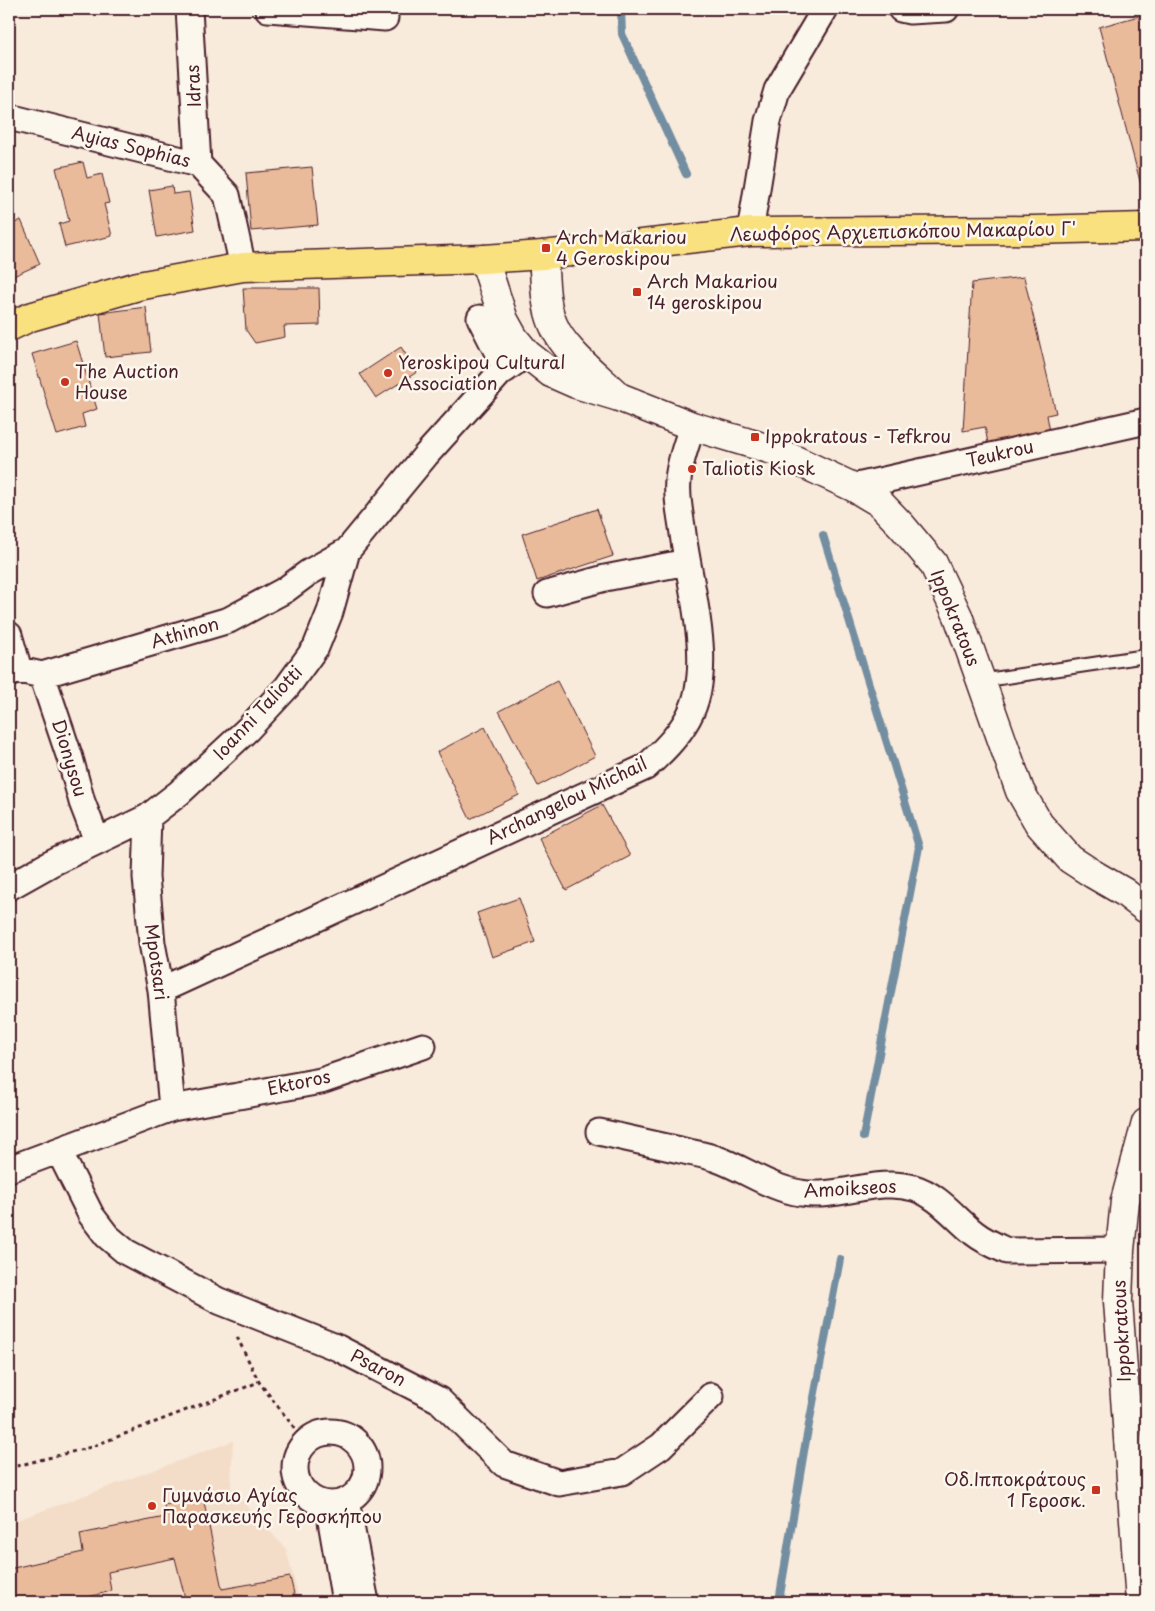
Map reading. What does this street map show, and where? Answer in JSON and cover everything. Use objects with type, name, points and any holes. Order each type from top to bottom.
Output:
[{"type":"main road","name":"Λεωφόρος Αρχιεπισκόπου Μακαρίου Γ'","points":[[9,327],[30,317],[138,286],[244,267],[543,256],[750,232],[1033,230],[1146,227]]},
{"type":"street","name":"Idras","points":[[189,9],[198,164]]},
{"type":"street","points":[[268,9],[384,18]]},
{"type":"street","points":[[750,232],[768,121],[777,90],[825,9]]},
{"type":"street","points":[[901,9],[910,11],[946,9]]},
{"type":"street","name":"Ayias Sophias","points":[[9,117],[198,164],[228,195],[244,267]]},
{"type":"street","name":"Ippokratous","points":[[543,256],[548,303],[553,325],[569,348],[619,397]]},
{"type":"street","name":"Ippokratous","points":[[484,259],[504,320],[514,338],[516,362],[551,373],[576,384],[619,397],[692,426],[776,451],[853,487],[880,504],[902,526],[933,563],[958,616],[1020,791],[1039,824],[1070,858],[1124,892],[1146,909]]},
{"type":"street","points":[[480,318],[516,362]]},
{"type":"street","name":"Ioanni Taliotti","points":[[9,887],[50,864],[148,817],[179,793],[248,729],[288,687],[316,648],[330,612],[347,551],[426,455],[500,373],[516,362]]},
{"type":"street","name":"Teukrou","points":[[853,487],[1146,421]]},
{"type":"street","name":"Archangelou Michail","points":[[160,990],[646,767],[669,746],[689,717],[701,670],[698,620],[687,562],[678,482],[692,426]]},
{"type":"street","name":"Athinon","points":[[23,673],[229,620],[285,590],[308,573],[347,551]]},
{"type":"street","points":[[547,594],[604,578],[687,562]]},
{"type":"street","name":"Dionysou","points":[[9,635],[23,673],[70,758],[82,802],[97,841]]},
{"type":"street","name":"Mpotsari","points":[[148,817],[146,877],[172,1108]]},
{"type":"street","name":"Ektoros","points":[[9,1169],[172,1108],[321,1081],[423,1046]]},
{"type":"street","name":"Ippokratous","points":[[1140,1602],[1118,1301],[1120,1250],[1125,1201],[1141,1166],[1146,1123]]},
{"type":"street","name":"Amoikseos","points":[[599,1132],[717,1159],[789,1191],[803,1194],[820,1194],[884,1184],[916,1188],[950,1210],[975,1233],[993,1245],[1007,1251],[1120,1250]]},
{"type":"street","name":"Psaron","points":[[59,1151],[91,1215],[107,1236],[126,1252],[219,1301],[338,1348],[439,1400],[504,1464],[559,1483],[622,1472],[661,1446],[711,1396]]},
{"type":"street","points":[[328,1432],[341,1434],[352,1439],[361,1448],[366,1460],[363,1484],[356,1494],[337,1503],[318,1502],[309,1497],[297,1481],[295,1471],[299,1451],[316,1436],[328,1432]]},
{"type":"street","points":[[337,1503],[345,1602]]},
{"type":"street","points":[[337,1503],[366,1602]]},
{"type":"lane","points":[[980,681],[1146,656]]},
{"type":"path","points":[[219,1301],[259,1382],[306,1443]]},
{"type":"path","points":[[9,1468],[91,1446],[259,1382]]},
{"type":"shaded area","name":"Γυμνάσιο Αγίας Παρασκευής Γεροσκήπου","points":[[233,1441],[231,1488],[286,1549],[300,1602],[9,1602],[9,1523]]},
{"type":"building","points":[[1146,14],[1146,184],[1141,185],[1099,27]]},
{"type":"building","points":[[83,162],[87,178],[102,174],[109,203],[104,204],[112,236],[65,247],[59,224],[69,221],[56,168]]},
{"type":"building","points":[[312,167],[318,225],[251,231],[246,173]]},
{"type":"building","points":[[172,186],[173,194],[189,192],[195,230],[157,237],[149,190]]},
{"type":"building","points":[[21,220],[40,264],[9,278],[9,226]]},
{"type":"building","points":[[1024,277],[1056,413],[1047,415],[1050,432],[988,444],[985,427],[963,431],[972,283]]},
{"type":"building","points":[[243,288],[319,288],[320,325],[284,326],[285,337],[255,343],[246,330]]},
{"type":"building","points":[[146,307],[151,352],[105,357],[100,313]]},
{"type":"building","name":"The Auction House","points":[[76,341],[97,409],[82,414],[85,427],[57,435],[32,354]]},
{"type":"building","name":"Yeroskipou Cultural Association","points":[[401,347],[417,372],[376,398],[360,374]]},
{"type":"building","points":[[597,509],[613,556],[537,581],[522,534]]},
{"type":"building","points":[[557,681],[595,756],[538,786],[499,711]]},
{"type":"building","points":[[485,727],[519,795],[470,819],[437,752]]},
{"type":"building","points":[[602,805],[630,856],[566,890],[539,838]]},
{"type":"building","points":[[519,898],[535,942],[492,957],[477,913]]},
{"type":"building","points":[[203,1497],[222,1589],[290,1577],[296,1602],[186,1602],[175,1558],[108,1572],[111,1591],[69,1602],[9,1602],[9,1569],[83,1552],[80,1534],[165,1517],[164,1505]]},
{"type":"waterway","points":[[621,9],[622,34],[686,174]]},
{"type":"waterway","points":[[823,535],[919,847],[863,1137]]},
{"type":"waterway","points":[[779,1601],[804,1451],[840,1259]]},
{"type":"place","name":"Arch Makariou 4 Geroskipou","points":[[546,248]]},
{"type":"place","name":"Arch Makariou 14 geroskipou","points":[[637,292]]},
{"type":"place","name":"Yeroskipou Cultural Association","points":[[388,373]]},
{"type":"place","name":"The Auction House","points":[[65,382]]},
{"type":"place","name":"Ippokratous - Tefkrou","points":[[755,437]]},
{"type":"place","name":"Taliotis Kiosk","points":[[692,469]]},
{"type":"place","name":"Οδ.Ιπποκράτους 1 Γεροσκ.","points":[[1096,1490]]},
{"type":"place","name":"Γυμνάσιο Αγίας Παρασκευής Γεροσκήπου","points":[[152,1506]]}]
